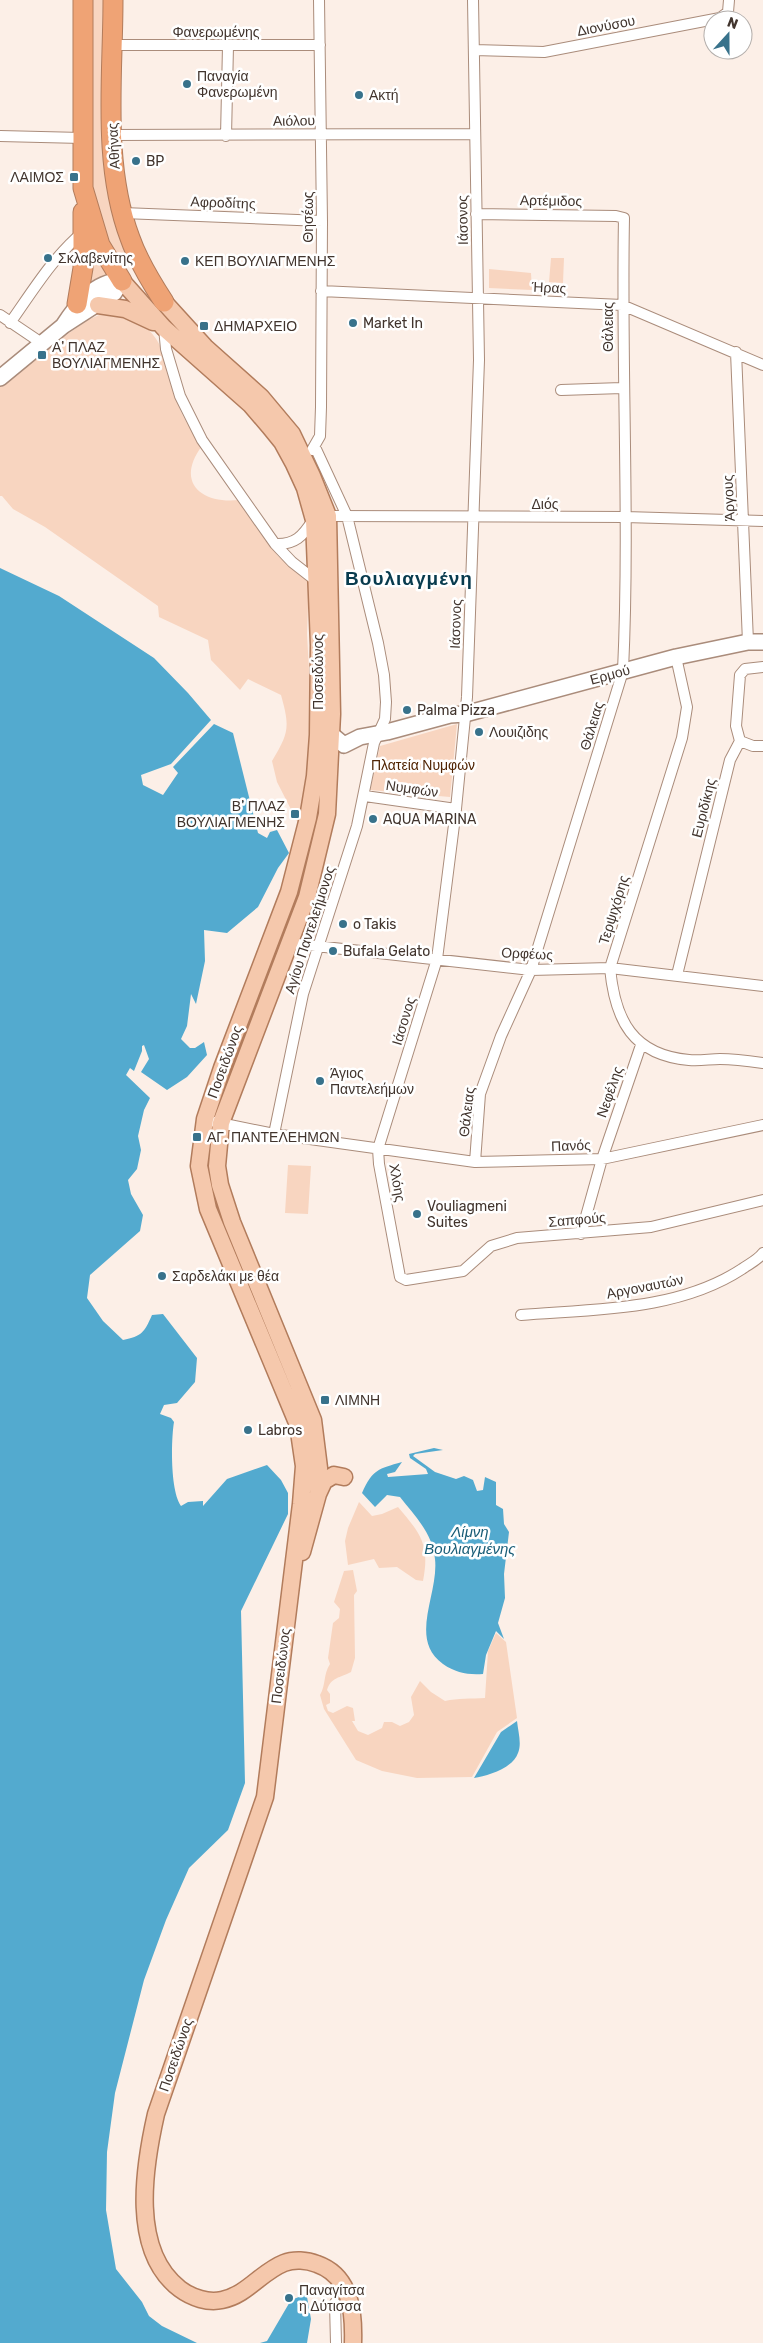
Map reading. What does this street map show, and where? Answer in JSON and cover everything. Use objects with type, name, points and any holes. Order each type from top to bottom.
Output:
[{"type":"highway","points":[[77,304],[83,268],[84,232],[82,188],[83,0]]},
{"type":"highway","name":"Αθήνας","points":[[113,0],[112,135],[117,187],[129,237],[153,286]]},
{"type":"highway","points":[[82,188],[100,245],[122,281],[148,289],[164,302]]},
{"type":"highway","points":[[122,281],[130,263],[129,237]]},
{"type":"highway","name":"Ποσειδώνος","points":[[153,286],[164,302]]},
{"type":"main road","name":"Ποσειδώνος","points":[[122,281],[164,328],[251,405],[282,442],[321,518],[315,580],[325,735],[297,867],[272,940],[222,1068],[205,1119],[199,1166],[208,1209],[295,1416],[319,1468],[318,1494],[310,1530],[293,1578]]},
{"type":"main road","name":"Ποσειδώνος","points":[[164,302],[205,347],[270,407],[310,452],[321,518],[326,823],[307,897],[221,1123],[217,1166],[225,1203],[309,1409],[310,1450],[302,1494],[265,1797],[156,2114],[146,2169],[146,2221],[157,2262],[174,2284],[195,2298],[210,2301],[228,2298],[246,2291],[285,2263],[310,2262],[327,2268],[340,2279],[349,2297],[353,2318],[353,2343]]},
{"type":"main road","points":[[98,306],[125,309],[164,328]]},
{"type":"main road","points":[[318,1494],[327,1478],[334,1474],[344,1477]]},
{"type":"street","name":"Θησέως","points":[[310,452],[320,436],[321,421],[322,135],[319,0]]},
{"type":"street","name":"Ιάσονος","points":[[378,1149],[437,959],[456,809],[473,518],[479,360],[473,0]]},
{"type":"street","name":"Διονύσου","points":[[474,50],[544,52],[720,18],[728,12],[729,0]]},
{"type":"street","name":"Φανερωμένης","points":[[113,46],[320,45]]},
{"type":"street","points":[[226,136],[228,46]]},
{"type":"street","name":"Αιόλου","points":[[112,135],[475,134]]},
{"type":"street","points":[[0,136],[82,138]]},
{"type":"street","name":"Αφροδίτης","points":[[123,213],[322,221]]},
{"type":"street","name":"Αρτέμιδος","points":[[476,214],[616,216],[624,218]]},
{"type":"street","name":"Θάλειας","points":[[475,1162],[480,1094],[501,1036],[531,970],[623,671],[625,517],[622,305],[624,218]]},
{"type":"street","points":[[10,323],[50,267],[71,242],[84,232]]},
{"type":"street","points":[[63,326],[77,304],[109,282],[122,281]]},
{"type":"street","points":[[0,378],[63,326],[98,306],[114,293],[122,281]]},
{"type":"street","name":"Ήρας","points":[[321,291],[622,305],[763,365]]},
{"type":"street","points":[[0,316],[43,344]]},
{"type":"street","points":[[164,328],[166,349],[180,396],[202,440],[275,544],[292,562],[315,580]]},
{"type":"street","name":"Άργους","points":[[736,352],[744,520],[756,642]]},
{"type":"street","points":[[561,390],[622,388]]},
{"type":"street","name":"Αγίου Παντελεήμονος","points":[[274,1134],[303,994],[347,859],[365,796],[382,734],[386,702],[384,675],[347,516],[310,452]]},
{"type":"street","name":"Διός","points":[[321,518],[347,516],[473,518],[625,517],[763,521]]},
{"type":"street","points":[[275,544],[284,545],[299,540],[321,518]]},
{"type":"street","name":"Ερμού","points":[[325,735],[355,740],[360,736],[382,734],[676,657],[756,642]]},
{"type":"street","name":"Τερψιχόρης","points":[[641,1045],[618,1012],[612,988],[610,968],[682,738],[687,707],[676,657]]},
{"type":"street","points":[[763,667],[745,669],[740,675],[736,726],[740,740],[753,746],[763,746]]},
{"type":"street","name":"Ευριδίκης","points":[[677,974],[730,760],[740,740]]},
{"type":"street","name":"Νυμφών","points":[[365,796],[456,809]]},
{"type":"street","name":"Ορφέως","points":[[289,943],[531,970],[610,968],[677,974],[763,986]]},
{"type":"street","points":[[641,1045],[667,1057],[763,1063]]},
{"type":"street","name":"Νεφέλης","points":[[581,1234],[602,1159],[641,1045]]},
{"type":"street","points":[[205,1119],[274,1134],[378,1149]]},
{"type":"street","name":"Πανός","points":[[378,1149],[475,1162],[602,1159],[763,1125]]},
{"type":"street","name":"Χλόης","points":[[378,1149],[379,1164],[402,1279]]},
{"type":"street","name":"Σαπφούς","points":[[402,1279],[463,1270],[490,1246],[517,1238],[651,1227],[763,1200]]},
{"type":"street","name":"Αργοναυτών","points":[[521,1315],[603,1309],[672,1299],[722,1282],[763,1253]]},
{"type":"street","points":[[335,2303],[336,2343]]},
{"type":"green space","points":[[91,0],[108,0],[127,253],[123,270],[113,259],[95,206],[90,169]]},
{"type":"green space","points":[[88,241],[111,274],[82,297]]},
{"type":"green space","points":[[551,258],[564,258],[563,283],[549,282]]},
{"type":"green space","points":[[489,269],[531,273],[532,290],[489,288]]},
{"type":"green space","points":[[99,315],[123,318],[141,324],[152,334],[160,347],[183,416],[202,446],[194,459],[191,470],[192,480],[196,488],[203,494],[213,498],[239,500],[269,536],[277,555],[309,582],[307,634],[312,725],[300,827],[277,782],[272,761],[285,736],[287,723],[281,695],[248,679],[240,690],[211,660],[208,640],[159,617],[158,606],[45,527],[13,509],[0,496],[0,380],[88,320]]},
{"type":"green space","name":"Πλατεία Νυμφών","points":[[457,724],[450,797],[370,790],[380,746]]},
{"type":"green space","points":[[288,1165],[311,1166],[308,1214],[285,1213]]},
{"type":"green space","points":[[359,1502],[372,1516],[398,1507],[406,1516],[422,1541],[425,1558],[423,1581],[416,1580],[397,1567],[379,1568],[374,1559],[348,1565],[345,1541],[348,1528]]},
{"type":"green space","points":[[353,1570],[357,1591],[354,1595],[355,1658],[351,1672],[336,1678],[329,1686],[327,1690],[330,1694],[330,1703],[326,1705],[328,1711],[333,1713],[347,1706],[353,1708],[355,1721],[352,1721],[358,1731],[368,1735],[382,1728],[384,1722],[392,1722],[400,1726],[409,1722],[414,1715],[411,1697],[420,1681],[431,1692],[445,1701],[485,1698],[488,1651],[496,1633],[506,1642],[517,1718],[497,1732],[472,1777],[417,1778],[382,1771],[356,1760],[324,1709],[320,1695],[330,1664],[328,1658],[333,1623],[339,1618],[340,1609],[334,1602],[344,1571]]},
{"type":"water","points":[[0,568],[59,596],[154,658],[211,720],[171,764],[141,775],[143,785],[163,795],[178,773],[173,767],[214,724],[233,733],[258,833],[267,838],[270,832],[277,830],[289,853],[278,868],[258,907],[227,933],[204,930],[205,961],[196,1004],[191,994],[187,1026],[181,1039],[190,1048],[195,1048],[204,1042],[207,1055],[187,1077],[167,1090],[141,1072],[149,1059],[144,1045],[142,1046],[142,1051],[134,1071],[130,1068],[126,1075],[150,1098],[144,1110],[138,1136],[141,1150],[137,1169],[128,1180],[131,1194],[143,1215],[140,1231],[90,1275],[87,1298],[103,1321],[123,1340],[142,1333],[152,1315],[163,1314],[197,1358],[195,1382],[177,1403],[164,1405],[160,1414],[171,1418],[174,1422],[172,1441],[173,1478],[177,1499],[181,1506],[188,1502],[203,1501],[203,1506],[227,1479],[267,1465],[281,1480],[288,1493],[288,1514],[241,1611],[245,1783],[228,1830],[189,1868],[166,1920],[144,1980],[115,2093],[107,2152],[106,2210],[116,2269],[142,2302],[149,2316],[162,2326],[197,2343],[0,2343]]},
{"type":"water","name":"Λίμνη Βουλιαγμένης","points":[[434,1448],[443,1450],[415,1454],[413,1456],[435,1472],[456,1479],[464,1476],[473,1480],[477,1491],[483,1490],[485,1477],[496,1482],[496,1505],[503,1509],[504,1524],[509,1532],[504,1574],[505,1598],[498,1623],[504,1639],[496,1631],[486,1655],[483,1674],[462,1673],[453,1670],[443,1664],[433,1654],[428,1642],[426,1629],[435,1573],[434,1550],[427,1533],[417,1518],[400,1497],[387,1495],[375,1507],[362,1493],[373,1474],[387,1466],[402,1462],[395,1472],[387,1474],[388,1477],[428,1474],[426,1469],[410,1458],[409,1454]]},
{"type":"water","points":[[517,1721],[520,1746],[515,1758],[506,1767],[474,1778],[501,1732]]},
{"type":"water","points":[[304,2295],[307,2297],[311,2319],[307,2343],[260,2343],[267,2341],[291,2300]]},
{"type":"place","name":"Παναγία Φανερωμένη","points":[[187,84]]},
{"type":"place","name":"Ακτή","points":[[359,95]]},
{"type":"place","name":"BP","points":[[136,161]]},
{"type":"place","name":"ΛΑΙΜΟΣ","points":[[74,177]]},
{"type":"place","name":"Σκλαβενίτης","points":[[48,258]]},
{"type":"place","name":"ΚΕΠ ΒΟΥΛΙΑΓΜΕΝΗΣ","points":[[185,261]]},
{"type":"place","name":"Market In","points":[[353,323]]},
{"type":"place","name":"ΔΗΜΑΡΧΕΙΟ","points":[[204,326]]},
{"type":"place","name":"Α' ΠΛΑΖ ΒΟΥΛΙΑΓΜΕΝΗΣ","points":[[42,355]]},
{"type":"place","name":"Palma Pizza","points":[[407,710]]},
{"type":"place","name":"Λουιζιδης","points":[[479,732]]},
{"type":"place","name":"Β' ΠΛΑΖ ΒΟΥΛΙΑΓΜΕΝΗΣ","points":[[295,814]]},
{"type":"place","name":"AQUA MARINA","points":[[373,819]]},
{"type":"place","name":"o Takis","points":[[343,924]]},
{"type":"place","name":"Bufala Gelato","points":[[333,951]]},
{"type":"place","name":"Άγιος Παντελεήμων","points":[[320,1081]]},
{"type":"place","name":"ΑΓ. ΠΑΝΤΕΛΕΗΜΩΝ","points":[[197,1137]]},
{"type":"place","name":"Vouliagmeni Suites","points":[[417,1214]]},
{"type":"place","name":"Σαρδελάκι με θέα","points":[[162,1276]]},
{"type":"place","name":"ΛΙΜΝΗ","points":[[325,1400]]},
{"type":"place","name":"Labros","points":[[248,1430]]},
{"type":"place","name":"Παναγίτσα η Δύτισσα","points":[[289,2298]]},
{"type":"district","name":"Βουλιαγμένη","points":[[409,578]]}]
